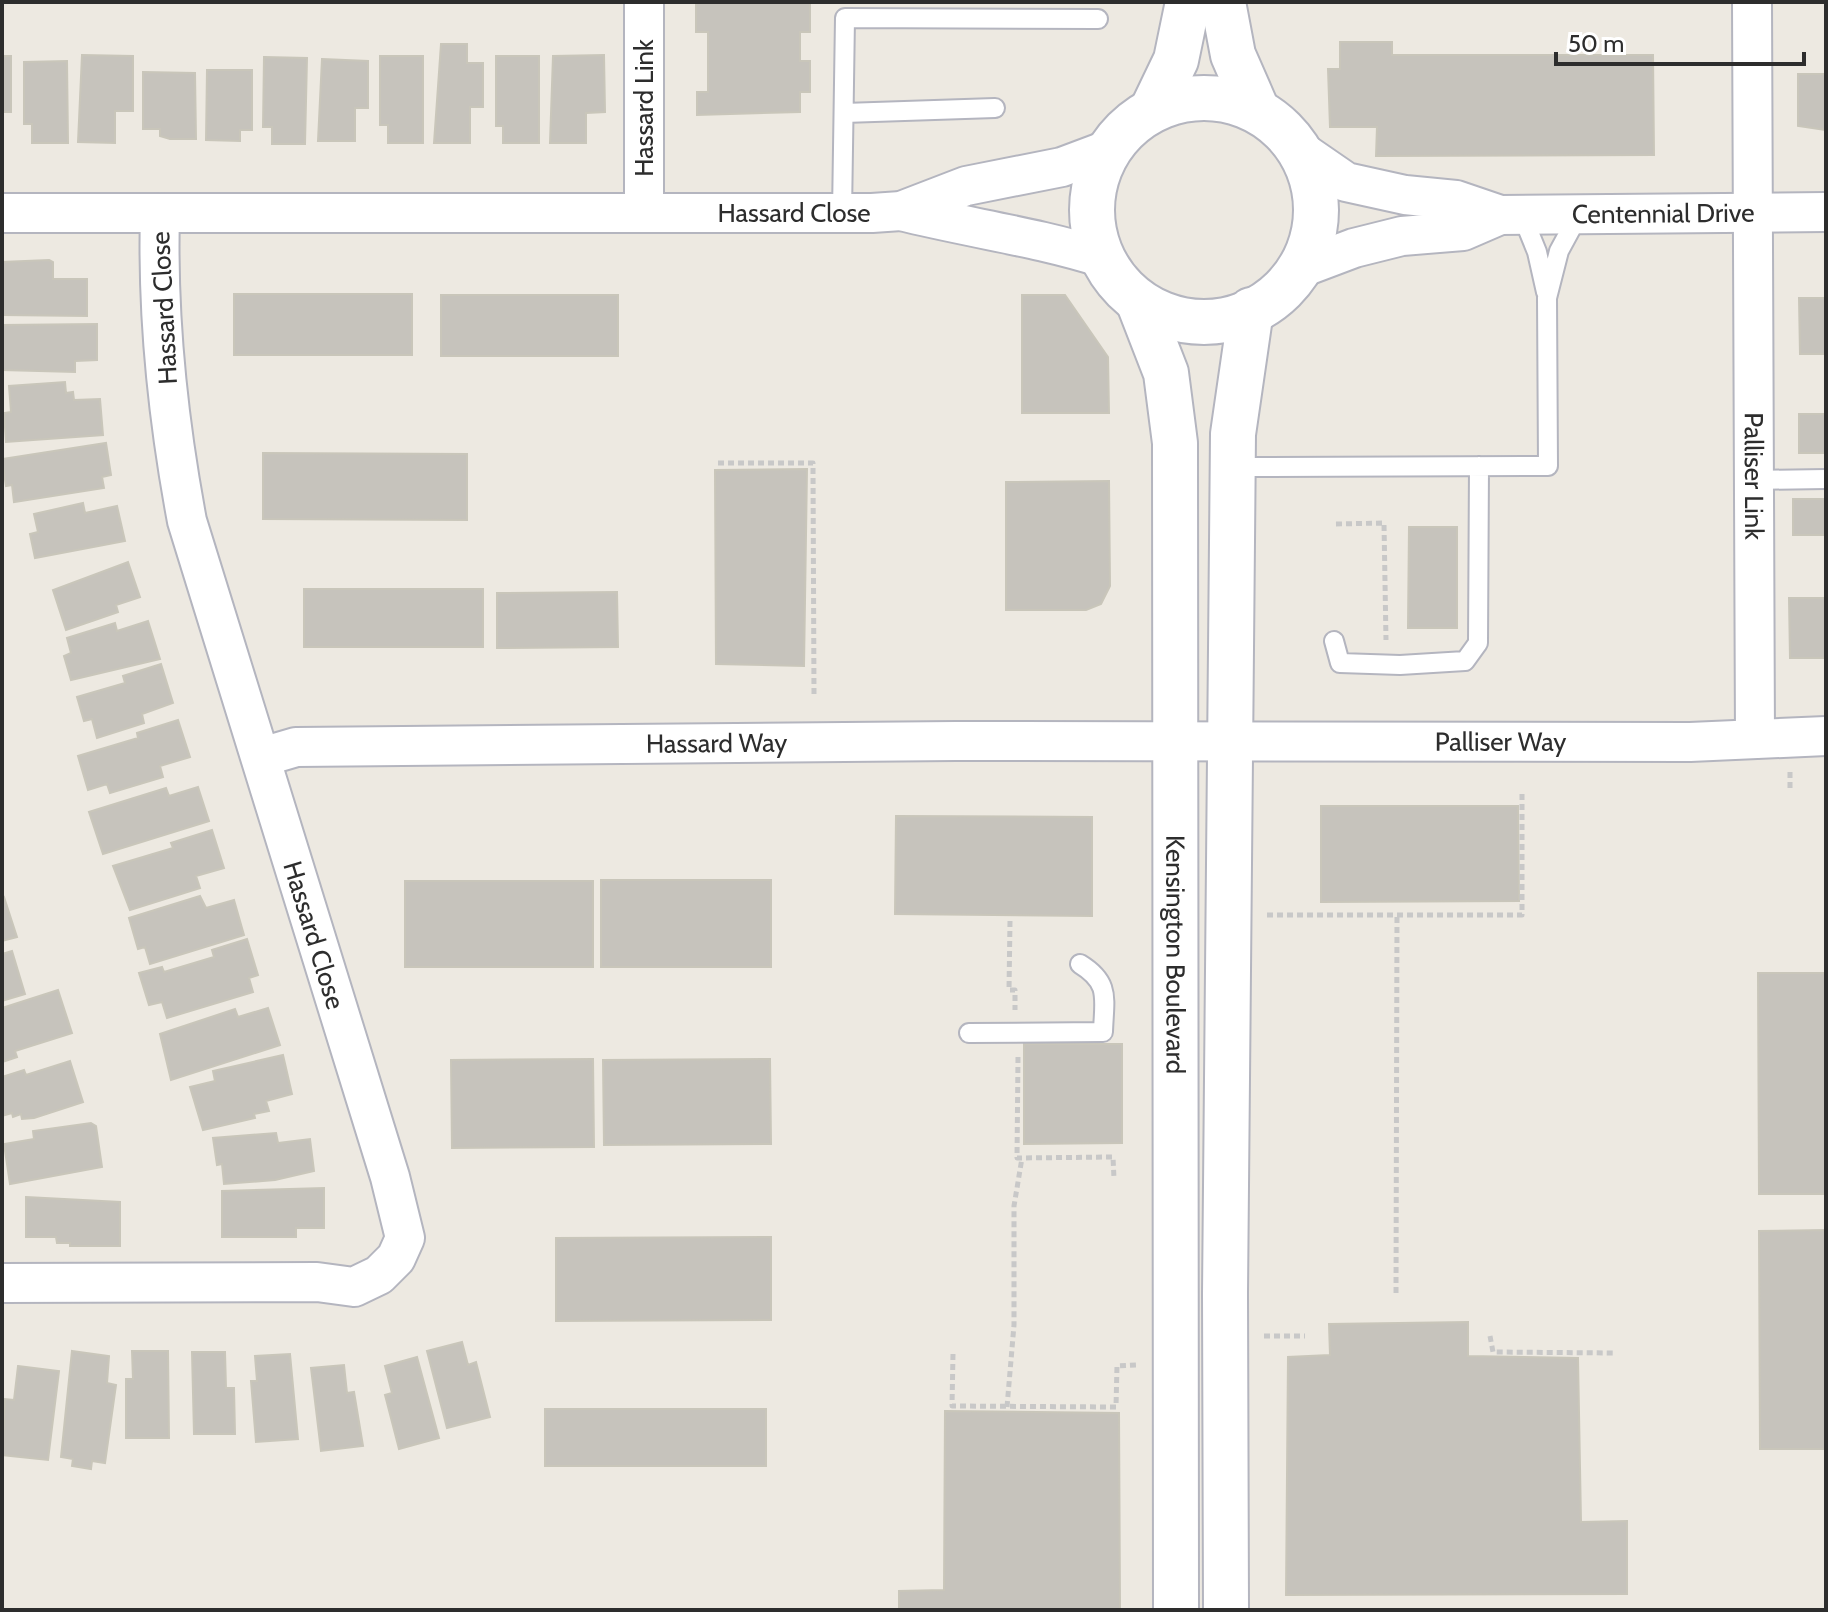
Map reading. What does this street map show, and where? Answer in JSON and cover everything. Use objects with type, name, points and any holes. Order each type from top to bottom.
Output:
[{"type":"main road","points":[[1152,110],[1176,60],[1188,2]]},
{"type":"main road","points":[[1223,2],[1233,55],[1257,110]]},
{"type":"main road","points":[[1187,99],[1223,99],[1257,110],[1282,128],[1301,151],[1316,189],[1316,229],[1301,268],[1282,292],[1251,310],[1220,321],[1181,320],[1140,306],[1103,258],[1094,231],[1093,202],[1098,175],[1110,149],[1129,127],[1152,110],[1187,99]]},
{"type":"main road","name":"Kensington Boulevard","points":[[1140,306],[1164,367],[1172,402],[1175,443],[1176,1610]]},
{"type":"main road","name":"Kensington Boulevard","points":[[1226,1610],[1225,1294],[1233,467],[1238,386],[1251,310]]},
{"type":"street","name":"Hassard Link","points":[[644,2],[644,213]]},
{"type":"street","name":"Palliser Link","points":[[1752,2],[1755,739]]},
{"type":"street","name":"Hassard Close","points":[[901,211],[966,186],[1062,167],[1110,149]]},
{"type":"street","name":"Centennial Drive","points":[[1301,151],[1346,182],[1405,195],[1456,200],[1511,215],[1826,212]]},
{"type":"street","name":"Hassard Close","points":[[2,213],[901,211],[970,228],[1041,240],[1103,258]]},
{"type":"street","name":"Hassard Close","points":[[2,1283],[317,1282],[354,1287],[379,1275],[396,1258],[405,1238],[401,1215],[262,757],[210,603],[187,521],[175,461],[159,267],[160,213]]},
{"type":"street","name":"Centennial Drive","points":[[1301,268],[1354,248],[1402,236],[1463,231],[1511,215]]},
{"type":"street","name":"Palliser Way","points":[[1173,743],[1826,736]]},
{"type":"street","name":"Hassard Way","points":[[262,757],[296,747],[955,741],[1173,743]]},
{"type":"lane","points":[[842,213],[845,18],[1098,19]]},
{"type":"lane","points":[[844,113],[995,108]]},
{"type":"lane","points":[[1233,467],[1548,466],[1547,298],[1537,252],[1511,215]]},
{"type":"lane","points":[[1547,298],[1559,251],[1578,216]]},
{"type":"lane","points":[[1334,641],[1340,663],[1400,665],[1465,661],[1478,643],[1479,466]]},
{"type":"lane","points":[[1752,480],[1826,479]]},
{"type":"lane","points":[[969,1033],[1103,1032],[1104,987],[1098,975],[1080,964]]},
{"type":"path","points":[[718,463],[813,463],[814,697]]},
{"type":"path","points":[[1336,524],[1384,523],[1387,647]]},
{"type":"path","points":[[1790,773],[1790,791]]},
{"type":"path","points":[[1267,915],[1522,915],[1522,792]]},
{"type":"path","points":[[1396,1293],[1397,915]]},
{"type":"path","points":[[1010,921],[1009,990],[1015,990],[1017,1158],[1113,1157],[1114,1179]]},
{"type":"path","points":[[1007,1407],[1014,1325],[1014,1206],[1022,1158]]},
{"type":"path","points":[[1264,1336],[1305,1336]]},
{"type":"path","points":[[1490,1336],[1493,1352],[1615,1353]]},
{"type":"path","points":[[953,1354],[952,1406],[1116,1407],[1117,1366],[1137,1365]]},
{"type":"building","points":[[696,2],[810,2],[810,32],[800,32],[800,61],[810,61],[810,92],[800,92],[800,112],[697,115],[697,92],[708,92],[708,32],[696,32]]},
{"type":"building","points":[[1340,42],[1392,42],[1392,55],[1653,55],[1654,155],[1376,156],[1377,127],[1330,127],[1328,69],[1340,69]]},
{"type":"building","points":[[441,44],[467,44],[467,63],[483,63],[483,107],[470,107],[470,143],[434,143]]},
{"type":"building","points":[[82,55],[133,56],[133,111],[115,111],[115,143],[78,142]]},
{"type":"building","points":[[604,55],[605,112],[586,113],[586,143],[550,143],[553,56]]},
{"type":"building","points":[[2,56],[11,56],[11,112],[2,112]]},
{"type":"building","points":[[380,56],[423,56],[423,143],[388,143],[388,125],[380,125]]},
{"type":"building","points":[[496,56],[539,56],[539,143],[503,143],[503,126],[496,126]]},
{"type":"building","points":[[264,57],[307,58],[305,144],[272,144],[272,127],[263,127]]},
{"type":"building","points":[[322,59],[368,61],[368,108],[355,108],[355,141],[318,141]]},
{"type":"building","points":[[67,61],[68,143],[32,143],[32,124],[24,124],[24,62]]},
{"type":"building","points":[[207,70],[252,70],[252,130],[240,130],[240,141],[206,140]]},
{"type":"building","points":[[143,72],[195,73],[196,139],[170,139],[160,136],[160,129],[143,129]]},
{"type":"building","points":[[1798,74],[1826,74],[1826,130],[1798,126]]},
{"type":"building","points":[[2,262],[53,262],[53,279],[87,279],[87,316],[2,315]]},
{"type":"building","points":[[234,294],[412,294],[412,355],[234,355]]},
{"type":"building","points":[[441,295],[618,295],[618,356],[441,356]]},
{"type":"building","points":[[1022,295],[1065,295],[1108,357],[1109,413],[1022,413]]},
{"type":"building","points":[[1799,298],[1826,298],[1826,354],[1800,354]]},
{"type":"building","points":[[97,324],[97,360],[75,361],[75,372],[2,370],[2,325]]},
{"type":"building","points":[[65,382],[66,393],[73,392],[74,400],[100,399],[103,435],[6,442],[4,413],[11,412],[9,386]]},
{"type":"building","points":[[1799,414],[1826,414],[1826,453],[1799,453]]},
{"type":"building","points":[[106,443],[111,475],[102,477],[104,488],[14,502],[12,485],[6,486],[2,459]]},
{"type":"building","points":[[263,453],[467,454],[467,520],[263,519]]},
{"type":"building","points":[[807,469],[804,666],[716,664],[715,470]]},
{"type":"building","points":[[1109,481],[1110,586],[1101,604],[1086,610],[1006,610],[1006,482]]},
{"type":"building","points":[[1793,499],[1825,499],[1825,535],[1793,535]]},
{"type":"building","points":[[83,503],[85,513],[117,506],[125,541],[35,558],[30,534],[38,532],[34,514]]},
{"type":"building","points":[[1409,527],[1457,527],[1457,628],[1408,628]]},
{"type":"building","points":[[128,562],[140,597],[116,605],[118,612],[66,630],[53,590]]},
{"type":"building","points":[[304,589],[483,589],[483,647],[304,647]]},
{"type":"building","points":[[617,592],[618,647],[497,648],[497,593]]},
{"type":"building","points":[[1789,598],[1826,598],[1826,658],[1790,658]]},
{"type":"building","points":[[148,621],[160,659],[71,680],[64,656],[71,653],[67,638],[115,623],[117,631]]},
{"type":"building","points":[[161,664],[173,703],[142,714],[144,723],[97,738],[92,719],[84,721],[77,697],[125,683],[123,676]]},
{"type":"building","points":[[178,720],[190,757],[160,766],[163,777],[110,793],[107,784],[88,790],[78,756],[138,738],[137,733]]},
{"type":"building","points":[[198,787],[209,821],[103,854],[89,812],[166,788],[169,796]]},
{"type":"building","points":[[1321,806],[1518,806],[1519,901],[1321,902]]},
{"type":"building","points":[[896,816],[1092,817],[1092,916],[895,914]]},
{"type":"building","points":[[212,830],[224,868],[196,876],[200,888],[130,910],[113,866],[173,848],[171,843]]},
{"type":"building","points":[[601,880],[771,880],[771,967],[601,967]]},
{"type":"building","points":[[405,881],[593,881],[593,967],[405,967]]},
{"type":"building","points":[[200,896],[206,908],[234,900],[244,935],[150,964],[145,947],[138,949],[129,918]]},
{"type":"building","points":[[2,898],[17,937],[2,941]]},
{"type":"building","points":[[247,939],[258,975],[249,978],[253,992],[167,1018],[162,1002],[149,1005],[139,973],[162,967],[164,972],[214,957],[212,950]]},
{"type":"building","points":[[12,951],[25,994],[2,1001],[2,954]]},
{"type":"building","points":[[1758,973],[1826,973],[1826,1194],[1759,1194]]},
{"type":"building","points":[[58,990],[72,1033],[15,1051],[17,1057],[2,1062],[2,1008]]},
{"type":"building","points":[[268,1008],[280,1045],[171,1080],[160,1034],[235,1009],[238,1017]]},
{"type":"building","points":[[1024,1044],[1122,1044],[1122,1143],[1024,1144]]},
{"type":"building","points":[[283,1055],[292,1094],[266,1101],[269,1111],[254,1114],[255,1118],[203,1130],[190,1087],[215,1081],[213,1071]]},
{"type":"building","points":[[593,1059],[594,1147],[452,1148],[451,1060]]},
{"type":"building","points":[[770,1059],[771,1144],[604,1145],[603,1060]]},
{"type":"building","points":[[70,1061],[83,1102],[34,1118],[22,1119],[21,1114],[13,1117],[12,1113],[2,1116],[2,1077],[24,1070],[26,1075]]},
{"type":"building","points":[[91,1123],[96,1126],[102,1167],[10,1184],[4,1144],[34,1139],[33,1131]]},
{"type":"building","points":[[276,1133],[278,1143],[310,1139],[314,1171],[275,1180],[224,1184],[222,1164],[217,1165],[213,1138]]},
{"type":"building","points":[[324,1188],[324,1228],[296,1228],[296,1237],[222,1237],[222,1191]]},
{"type":"building","points":[[26,1197],[120,1202],[120,1246],[70,1246],[70,1243],[57,1243],[56,1237],[26,1237]]},
{"type":"building","points":[[1826,1230],[1826,1449],[1760,1449],[1759,1231]]},
{"type":"building","points":[[771,1237],[771,1320],[556,1321],[556,1238]]},
{"type":"building","points":[[1468,1322],[1468,1356],[1578,1358],[1581,1522],[1627,1521],[1627,1594],[1286,1595],[1288,1357],[1330,1355],[1329,1324]]},
{"type":"building","points":[[462,1342],[468,1365],[476,1362],[490,1417],[447,1428],[427,1351]]},
{"type":"building","points":[[72,1351],[109,1356],[107,1383],[116,1385],[105,1463],[92,1461],[91,1469],[72,1466],[73,1459],[61,1457]]},
{"type":"building","points":[[132,1351],[168,1351],[169,1438],[126,1438],[126,1379],[133,1379]]},
{"type":"building","points":[[192,1352],[225,1352],[226,1388],[234,1388],[235,1434],[194,1434]]},
{"type":"building","points":[[290,1354],[298,1439],[256,1442],[251,1381],[257,1381],[255,1356]]},
{"type":"building","points":[[417,1357],[439,1438],[399,1449],[385,1395],[392,1393],[385,1366]]},
{"type":"building","points":[[344,1365],[347,1393],[354,1392],[363,1446],[321,1451],[311,1368]]},
{"type":"building","points":[[18,1366],[59,1371],[48,1460],[2,1455],[5,1399],[14,1400]]},
{"type":"building","points":[[545,1409],[766,1409],[766,1466],[545,1466]]},
{"type":"building","points":[[945,1411],[1119,1413],[1120,1610],[899,1610],[899,1591],[944,1590]]}]
